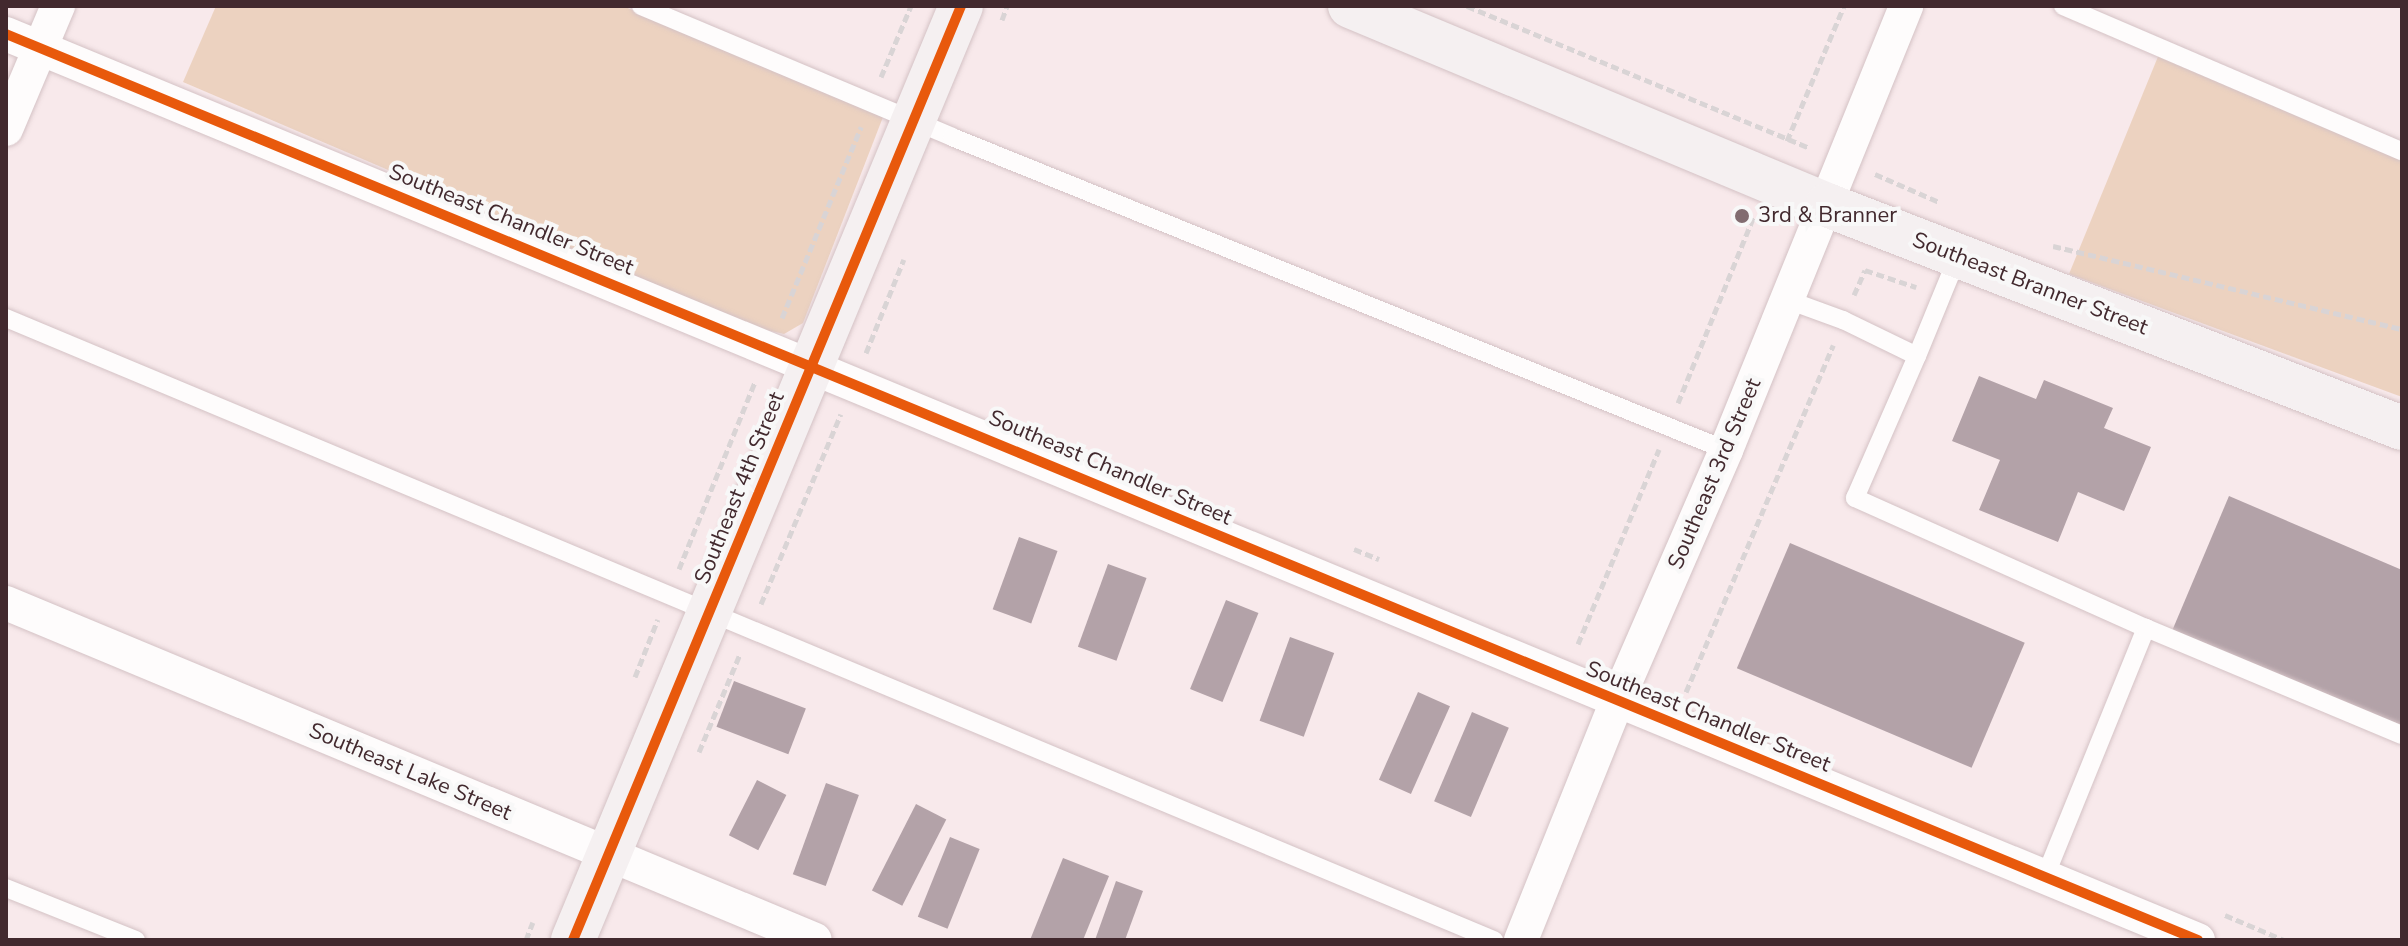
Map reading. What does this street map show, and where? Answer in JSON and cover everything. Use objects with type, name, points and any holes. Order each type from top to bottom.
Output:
[{"type":"main road","name":"Southeast 4th Street","points":[[573,940],[961,6]]},
{"type":"main road","name":"Southeast Branner Street","points":[[1350,6],[1827,205],[2402,428]]},
{"type":"street","points":[[6,129],[58,6]]},
{"type":"street","name":"Southeast 3rd Street","points":[[1521,940],[1617,701],[1788,300],[1906,6]]},
{"type":"street","name":"Southeast Chandler Street","points":[[6,34],[2198,940]]},
{"type":"street","name":"Southeast Lake Street","points":[[6,603],[815,940]]},
{"type":"lane","points":[[641,6],[1726,450]]},
{"type":"lane","points":[[2063,6],[2402,151]]},
{"type":"lane","points":[[1958,256],[1944,296],[1855,498],[2146,628],[2402,735]]},
{"type":"lane","points":[[1788,300],[1843,320],[1917,356]]},
{"type":"lane","points":[[6,318],[1494,940]]},
{"type":"lane","points":[[2045,877],[2146,628]]},
{"type":"lane","points":[[6,888],[136,940]]},
{"type":"path","points":[[633,680],[911,6]]},
{"type":"path","points":[[995,35],[1007,6]]},
{"type":"path","points":[[1467,6],[1949,206]]},
{"type":"path","points":[[1578,644],[1844,6]]},
{"type":"path","points":[[2049,245],[2402,329]]},
{"type":"path","points":[[697,755],[906,253]]},
{"type":"path","points":[[1686,692],[1865,270],[1944,296]]},
{"type":"path","points":[[526,940],[538,911]]},
{"type":"shaded area","points":[[216,6],[623,6],[883,117],[803,323],[784,334],[757,328],[183,82]]},
{"type":"shaded area","points":[[2164,42],[2402,145],[2402,397],[2069,274]]},
{"type":"building","points":[[1979,376],[2036,399],[2044,380],[2113,408],[2104,428],[2151,447],[2124,511],[2078,492],[2058,542],[1979,510],[2000,460],[1952,441]]},
{"type":"building","points":[[2229,496],[2402,570],[2402,729],[2172,631]]},
{"type":"building","points":[[1019,537],[1058,551],[1031,623],[993,609]]},
{"type":"building","points":[[1790,543],[2025,643],[1972,768],[1737,668]]},
{"type":"building","points":[[1108,564],[1147,578],[1116,661],[1078,647]]},
{"type":"building","points":[[1226,600],[1258,613],[1222,702],[1190,689]]},
{"type":"building","points":[[1290,637],[1334,653],[1304,737],[1260,721]]},
{"type":"building","points":[[734,681],[806,709],[788,754],[716,727]]},
{"type":"building","points":[[1418,692],[1450,706],[1411,794],[1379,780]]},
{"type":"building","points":[[1472,712],[1509,728],[1471,817],[1434,801]]},
{"type":"building","points":[[757,780],[786,795],[758,850],[729,835]]},
{"type":"building","points":[[826,783],[859,795],[826,886],[793,874]]},
{"type":"building","points":[[916,804],[946,819],[902,906],[872,890]]},
{"type":"building","points":[[950,837],[980,849],[947,929],[918,917]]},
{"type":"building","points":[[1063,858],[1109,876],[1083,940],[1030,940]]},
{"type":"building","points":[[1116,881],[1143,891],[1125,940],[1095,940]]},
{"type":"cycle path","points":[[573,940],[961,6]]},
{"type":"cycle path","points":[[6,34],[2198,940]]},
{"type":"place","name":"3rd & Branner","points":[[1742,216]]}]
